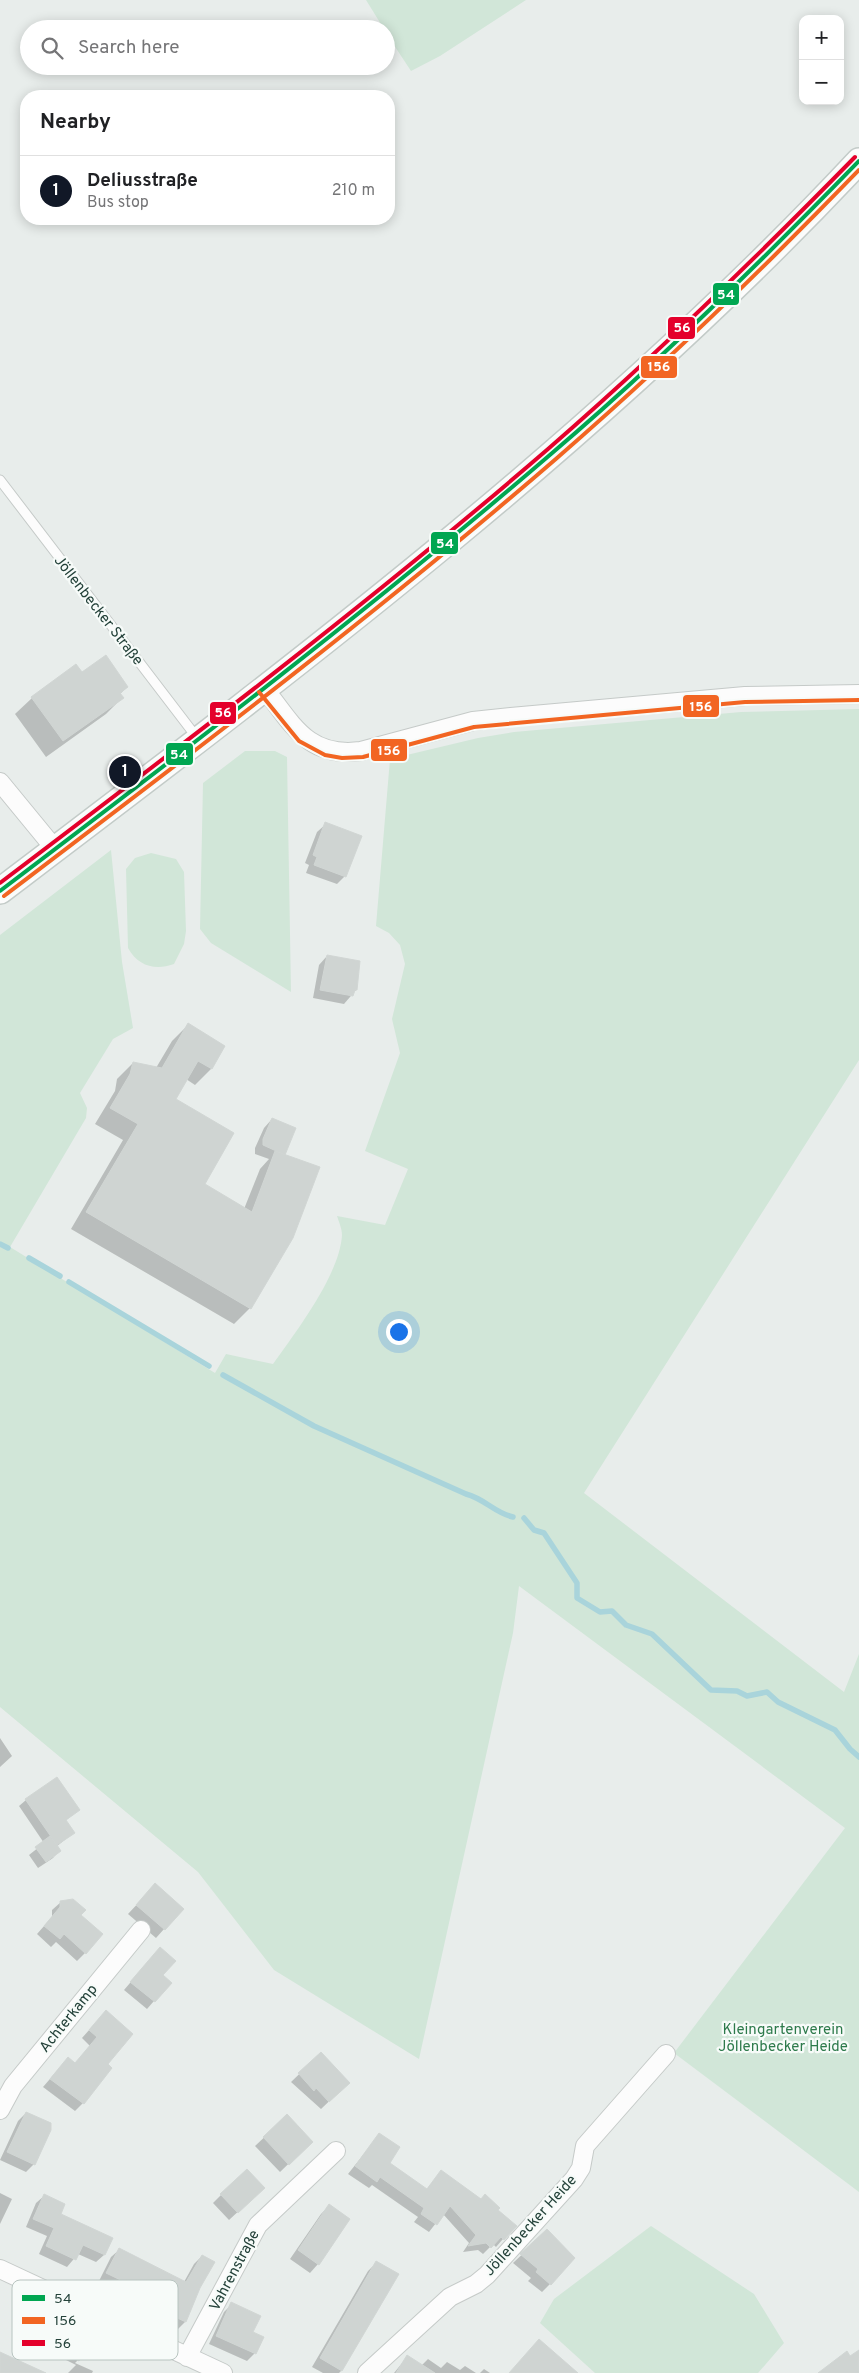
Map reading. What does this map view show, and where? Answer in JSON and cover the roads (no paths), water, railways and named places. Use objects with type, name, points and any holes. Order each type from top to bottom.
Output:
[{"type":"main road","points":[[0,891],[386,592],[554,452],[718,303],[814,209],[859,161]]},
{"type":"street","points":[[264,688],[296,729],[310,742],[327,750],[346,753],[361,751],[473,721],[745,696],[859,694]]},
{"type":"street","points":[[0,782],[56,849]]},
{"type":"street","name":"Achterkamp","points":[[0,2110],[13,2086],[140,1930]]},
{"type":"street","name":"Jöllenbecker Heide","points":[[367,2373],[450,2297],[476,2284],[487,2275],[574,2179],[581,2168],[585,2146],[666,2054]]},
{"type":"street","name":"Vahrenstraße","points":[[188,2357],[258,2225],[336,2151]]},
{"type":"street","points":[[0,2269],[24,2280]]},
{"type":"street","points":[[178,2352],[223,2373]]},
{"type":"lane","name":"Jöllenbecker Straße","points":[[0,480],[198,739]]},
{"type":"waterway","points":[[0,1244],[8,1248]]},
{"type":"waterway","points":[[29,1258],[60,1276]]},
{"type":"waterway","points":[[69,1282],[209,1366]]},
{"type":"waterway","points":[[223,1375],[314,1426],[473,1496],[513,1517]]},
{"type":"waterway","points":[[524,1518],[534,1530],[544,1533],[577,1583],[577,1598],[600,1612],[612,1611],[626,1625],[652,1634],[711,1690],[737,1691],[747,1696],[767,1692],[778,1702],[835,1730],[859,1757]]},
{"type":"place","name":"Deliusstraße","points":[[125,772]]},
{"type":"park label","name":"Kleingartenverein Jöllenbecker Heide","points":[[783,2038]]}]
